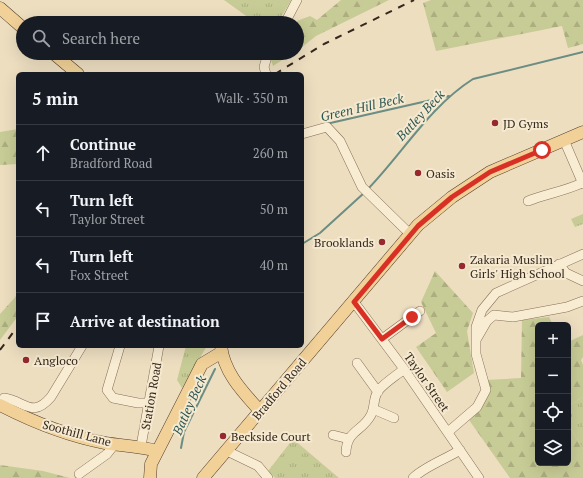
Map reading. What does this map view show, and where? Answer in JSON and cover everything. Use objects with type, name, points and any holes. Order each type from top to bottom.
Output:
[{"type":"main road","points":[[0,8],[16,22]]},
{"type":"main road","points":[[61,60],[76,72]]},
{"type":"main road","name":"Bradford Road","points":[[209,476],[227,451],[260,411],[354,302],[410,234],[452,197],[485,176],[583,132]]},
{"type":"main road","points":[[150,478],[151,464],[202,364],[221,349],[234,382],[260,411]]},
{"type":"main road","name":"Soothill Lane","points":[[0,405],[22,417],[59,431],[115,444],[141,446],[157,451]]},
{"type":"street","points":[[289,16],[297,0]]},
{"type":"street","points":[[265,72],[264,67],[266,60]]},
{"type":"street","points":[[304,133],[327,127],[340,141],[365,191],[410,234]]},
{"type":"street","points":[[528,201],[545,194],[568,189],[583,183],[564,140]]},
{"type":"street","points":[[448,432],[477,407],[486,390],[476,354],[475,341],[476,327],[482,310],[496,293],[583,254]]},
{"type":"street","points":[[559,264],[566,273],[583,281]]},
{"type":"street","points":[[475,341],[487,321],[494,315],[513,317],[567,307],[583,301]]},
{"type":"street","name":"Taylor Street","points":[[354,302],[404,369],[479,478]]},
{"type":"street","points":[[382,339],[420,311]]},
{"type":"street","points":[[0,402],[4,398],[10,398],[21,404],[36,408],[45,404],[81,348]]},
{"type":"street","points":[[119,348],[107,390],[113,398],[138,403],[150,403]]},
{"type":"street","name":"Station Road","points":[[141,446],[150,403],[159,348]]},
{"type":"street","points":[[357,363],[378,392]]},
{"type":"street","points":[[346,452],[346,443],[348,439],[353,432],[365,424],[373,409],[378,392],[404,369]]},
{"type":"street","points":[[373,409],[394,418]]},
{"type":"street","points":[[333,435],[348,439]]},
{"type":"street","points":[[79,474],[107,454],[115,444]]},
{"type":"street","points":[[413,478],[420,471],[442,462],[460,450]]},
{"type":"street","points":[[227,451],[258,466],[268,478]]},
{"type":"green space","points":[[224,0],[291,0],[282,16],[246,16]]},
{"type":"green space","points":[[341,0],[389,0],[316,36],[304,45],[304,18],[310,16],[317,20]]},
{"type":"green space","points":[[431,0],[583,0],[583,44],[568,48],[562,26],[436,51],[423,3]]},
{"type":"green space","points":[[271,60],[282,60],[273,66]]},
{"type":"green space","points":[[16,129],[16,164],[0,165],[0,132]]},
{"type":"green space","points":[[583,214],[583,224],[575,227],[571,219]]},
{"type":"green space","points":[[435,271],[473,313],[467,331],[474,373],[447,392],[416,347],[436,333],[421,302]]},
{"type":"green space","points":[[16,296],[16,319],[0,340],[0,314]]},
{"type":"green space","points":[[549,317],[552,322],[535,322],[535,466],[571,466],[571,428],[583,449],[583,478],[510,478],[469,420],[486,380],[521,378],[522,320]]},
{"type":"green space","points":[[583,335],[583,357],[581,360],[583,365],[583,397],[571,404],[571,358],[571,341]]},
{"type":"green space","points":[[185,348],[206,348],[182,388],[177,380]]},
{"type":"green space","points":[[583,397],[583,449],[571,428],[571,404]]},
{"type":"green space","points":[[293,439],[339,478],[275,478],[268,471]]},
{"type":"green space","points":[[0,465],[43,471],[70,478],[0,478]]},
{"type":"waterway","name":"Batley Beck","points":[[367,190],[443,103],[457,90],[473,79],[583,52]]},
{"type":"waterway","name":"Green Hill Beck","points":[[326,124],[449,96]]},
{"type":"waterway","name":"Batley Beck","points":[[304,243],[320,233],[364,193]]},
{"type":"waterway","name":"Batley Beck","points":[[181,448],[184,432],[215,369]]},
{"type":"railway","points":[[304,56],[324,44],[414,0]]},
{"type":"railway","points":[[278,72],[298,60]]},
{"type":"railway","points":[[0,350],[16,329]]},
{"type":"place","name":"JD Gyms","points":[[495,123]]},
{"type":"place","name":"Oasis","points":[[418,173]]},
{"type":"place","name":"Brooklands","points":[[382,242]]},
{"type":"place","name":"Zakaria Muslim Girls' High School","points":[[462,266]]},
{"type":"place","name":"Angloco","points":[[26,360]]},
{"type":"place","name":"Beckside Court","points":[[223,436]]},
{"type":"route","points":[[412,317],[382,339],[354,302],[410,234],[452,197],[490,172],[542,150]]}]
